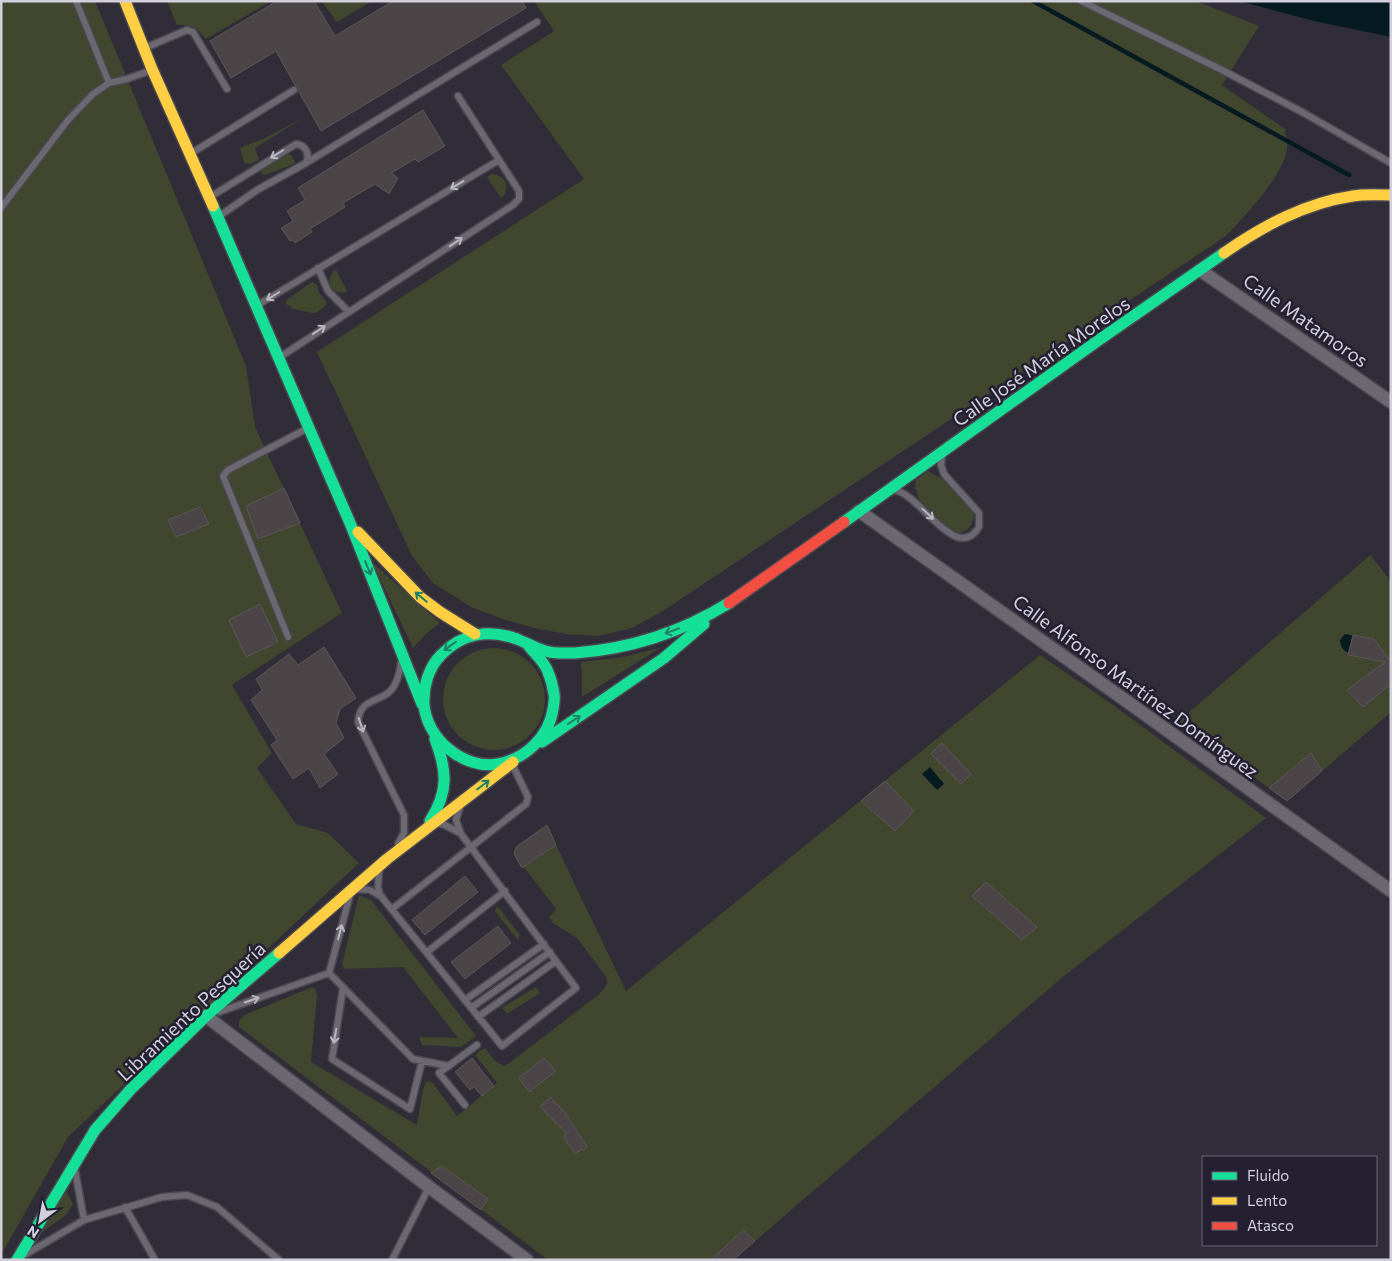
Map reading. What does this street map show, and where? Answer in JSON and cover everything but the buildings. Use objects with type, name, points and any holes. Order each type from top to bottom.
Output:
[{"type":"main road","points":[[125,1],[152,70],[210,198],[350,523],[442,758],[446,778],[444,791],[435,814],[420,832]]},
{"type":"main road","name":"Calle José María Morelos","points":[[731,602],[1249,236],[1288,215],[1341,198],[1391,196]]},
{"type":"main road","points":[[350,523],[398,576],[422,598],[444,616],[475,634]]},
{"type":"main road","points":[[425,711],[424,685],[434,662],[452,644],[475,634],[494,633],[512,637],[541,650],[556,653],[615,648],[651,638],[695,622],[731,602]]},
{"type":"main road","points":[[428,723],[435,736],[457,756],[486,764],[514,759],[664,658],[731,602]]},
{"type":"main road","points":[[528,645],[543,660],[548,669],[553,684],[555,700],[551,721],[547,730],[530,750]]},
{"type":"main road","name":"Libramiento Pesquería","points":[[18,1259],[74,1162],[106,1115],[206,1016],[351,890],[420,832],[530,750]]},
{"type":"street","name":"Calle Matamoros","points":[[1200,270],[1391,402]]},
{"type":"street","name":"Calle Alfonso Martínez Domínguez","points":[[859,511],[1391,891]]},
{"type":"street","points":[[206,1016],[527,1260]]},
{"type":"lane","points":[[76,1],[109,83]]},
{"type":"lane","points":[[1081,1],[1230,74],[1302,112],[1391,163]]},
{"type":"lane","points":[[218,217],[257,190],[306,164],[537,22]]},
{"type":"lane","points":[[145,48],[187,30],[193,32],[227,89]]},
{"type":"lane","points":[[1,208],[68,120],[92,94],[109,83],[152,70]]},
{"type":"lane","points":[[190,154],[294,90]]},
{"type":"lane","points":[[279,357],[516,202],[520,195],[519,191],[458,96]]},
{"type":"lane","points":[[210,198],[292,145],[299,144],[314,156],[320,155]]},
{"type":"lane","points":[[306,164],[308,152]]},
{"type":"lane","points":[[256,306],[499,160]]},
{"type":"lane","points":[[318,268],[328,291],[348,311]]},
{"type":"lane","points":[[288,637],[223,476],[228,470],[309,428]]},
{"type":"lane","points":[[888,490],[897,490],[907,494],[952,536],[964,539],[970,537],[979,527],[979,513],[941,470],[944,451]]},
{"type":"lane","points":[[382,898],[378,888],[384,862],[404,832],[404,815],[358,722],[361,709],[388,693],[394,685],[400,671],[401,652]]},
{"type":"lane","points":[[392,908],[526,804],[528,797],[512,764]]},
{"type":"lane","points":[[329,973],[351,890],[359,889],[370,890],[392,908],[502,1046],[576,988],[461,834],[457,826],[457,816],[465,798]]},
{"type":"lane","points":[[430,825],[441,824],[461,834]]},
{"type":"lane","points":[[426,952],[505,891]]},
{"type":"lane","points":[[465,1000],[544,944]]},
{"type":"lane","points":[[471,1008],[550,952]]},
{"type":"lane","points":[[478,1016],[556,961]]},
{"type":"lane","points":[[329,973],[414,1059],[448,1066]]},
{"type":"lane","points":[[206,1016],[329,973]]},
{"type":"lane","points":[[343,988],[332,1058],[410,1108],[422,1061]]},
{"type":"lane","points":[[465,1105],[439,1073],[477,1045]]},
{"type":"lane","points":[[74,1162],[84,1220]]},
{"type":"lane","points":[[392,1260],[429,1187]]},
{"type":"lane","points":[[18,1259],[84,1220],[162,1198],[187,1195],[216,1207],[279,1260]]},
{"type":"lane","points":[[125,1207],[154,1260]]},
{"type":"green space","points":[[1,1],[95,1],[246,366],[255,427],[342,613],[232,685],[272,753],[257,768],[296,824],[328,833],[359,863],[68,1137],[1,1255]]},
{"type":"green space","points":[[167,1],[271,1],[206,39],[194,28],[177,25]]},
{"type":"green space","points":[[321,1],[372,1],[337,22]]},
{"type":"green space","points":[[534,1],[1196,1],[1259,26],[1222,85],[1285,129],[1287,148],[1285,158],[1263,194],[1226,236],[663,611],[632,628],[599,636],[566,634],[534,628],[471,607],[433,583],[412,556],[317,352],[584,179],[501,65],[554,31]]},
{"type":"green space","points":[[303,118],[255,148],[259,160],[251,164],[244,163],[240,148],[265,138]]},
{"type":"green space","points":[[287,154],[291,155],[295,162],[294,164],[265,175],[261,174],[262,170]]},
{"type":"green space","points":[[492,174],[501,177],[506,183],[506,190],[501,198],[487,177]]},
{"type":"green space","points":[[334,270],[336,270],[346,292],[337,292],[331,287],[330,279]]},
{"type":"green space","points":[[312,282],[317,285],[319,293],[326,301],[326,305],[316,313],[293,309],[285,303],[288,299]]},
{"type":"green space","points":[[928,471],[942,479],[974,513],[973,522],[965,531],[953,533],[919,499],[915,487],[916,480]]},
{"type":"green space","points":[[1370,555],[1391,581],[1391,712],[1287,801],[1178,722]]},
{"type":"green space","points":[[372,562],[440,623],[413,648]]},
{"type":"green space","points":[[494,648],[513,652],[530,663],[541,680],[545,699],[541,718],[530,735],[513,746],[494,750],[475,746],[458,735],[447,718],[443,699],[447,680],[458,663],[475,652]]},
{"type":"green space","points":[[660,648],[582,697],[581,662],[623,657]]},
{"type":"green space","points":[[1040,655],[1116,707],[1266,818],[1064,976],[733,1260],[548,1260],[239,1027],[239,1021],[244,1015],[310,988],[315,988],[317,996],[311,1062],[417,1125],[423,1089],[427,1081],[433,1083],[457,1116],[497,1083],[476,1056],[478,1052],[485,1048],[495,1061],[504,1066],[508,1064],[598,995],[607,983],[607,978],[577,938],[553,923],[549,917],[556,909],[524,867],[556,845],[626,991]]},
{"type":"green space","points":[[359,895],[371,900],[476,1036],[461,1047],[422,1045],[419,1037],[458,1038],[403,967],[345,969],[342,964]]},
{"type":"green space","points":[[496,907],[499,908],[520,935],[518,940],[495,911]]},
{"type":"green space","points":[[536,987],[540,993],[507,1014],[502,1008]]},
{"type":"green space","points":[[65,1189],[73,1204],[66,1215],[38,1235]]},
{"type":"water","points":[[1239,1],[1391,1],[1391,37],[1314,21]]},
{"type":"water","points":[[1345,634],[1362,637],[1349,653],[1344,650],[1340,640]]},
{"type":"water","points":[[930,767],[944,784],[937,790],[922,774]]},
{"type":"waterway","points":[[1033,1],[1349,175]]},
{"type":"traffic: fast","points":[[213,206],[350,523],[422,704]]},
{"type":"traffic: fast","points":[[844,522],[1224,253]]},
{"type":"traffic: fast","points":[[528,645],[544,665],[552,686],[554,703],[547,729],[526,752],[508,761],[485,765],[460,757],[439,740],[431,729],[426,717],[424,704],[426,684],[433,665],[441,655],[458,642],[476,635],[496,634],[517,639],[549,652],[575,653],[616,648],[674,631],[729,603]]},
{"type":"traffic: fast","points":[[542,742],[664,658],[704,624]]},
{"type":"traffic: fast","points":[[430,821],[440,800],[444,781],[442,761],[435,739]]},
{"type":"traffic: fast","points":[[17,1260],[95,1130],[131,1089],[206,1016],[279,953]]},
{"type":"traffic: slow","points":[[125,1],[152,69],[213,206]]},
{"type":"traffic: slow","points":[[1224,253],[1269,225],[1318,204],[1358,195],[1391,195]]},
{"type":"traffic: slow","points":[[358,532],[420,597],[475,634]]},
{"type":"traffic: slow","points":[[279,953],[387,859],[513,762]]},
{"type":"traffic: jam","points":[[729,603],[844,522]]}]
